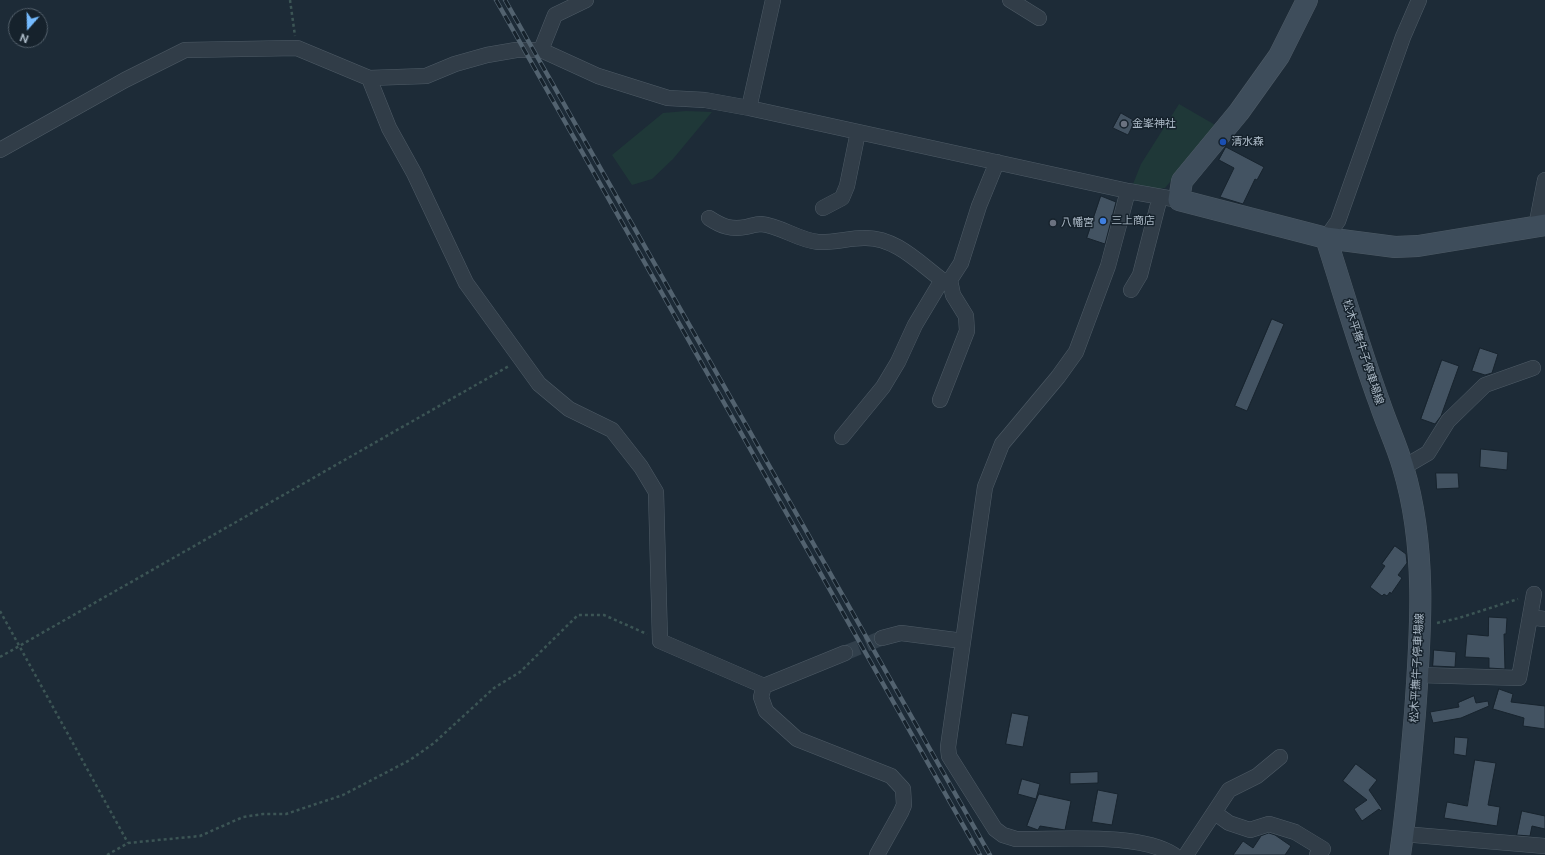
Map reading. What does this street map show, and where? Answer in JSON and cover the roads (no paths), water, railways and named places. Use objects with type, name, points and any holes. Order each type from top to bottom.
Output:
[{"type":"main road","points":[[1307,0],[1279,56],[1239,112],[1169,198],[1326,238],[1395,247],[1418,246],[1541,226]]},
{"type":"main road","name":"松木平撫牛子停車場線","points":[[1326,238],[1380,404],[1404,467],[1414,521],[1420,566],[1418,675],[1400,855]]},
{"type":"street","points":[[541,50],[555,15],[586,0]]},
{"type":"street","points":[[749,108],[773,0]]},
{"type":"street","points":[[1010,0],[1039,18]]},
{"type":"street","points":[[1326,238],[1338,221],[1403,37],[1419,0]]},
{"type":"street","points":[[0,150],[125,80],[185,50],[297,48],[369,78],[426,76],[455,64],[487,55],[516,50],[541,50],[598,76],[668,98],[705,100],[749,108],[1128,191],[1169,198],[1140,275],[1131,290]]},
{"type":"street","points":[[369,78],[388,128],[414,173],[466,283],[520,360],[539,384],[570,409],[612,430],[641,467],[656,492],[660,641],[764,686],[845,652]]},
{"type":"street","points":[[823,208],[842,198],[845,192],[854,161],[858,132]]},
{"type":"street","points":[[842,438],[883,387],[898,362],[915,325],[946,280],[961,263],[979,206],[997,162]]},
{"type":"street","points":[[1541,226],[1545,180]]},
{"type":"street","points":[[1128,191],[1108,266],[1076,352],[1058,377],[1002,444],[985,487],[948,747],[949,756],[995,828],[1003,835],[1016,839],[1127,840],[1147,844],[1174,855]]},
{"type":"street","points":[[709,218],[722,227],[738,228],[759,224],[777,227],[798,237],[819,242],[864,238],[881,239],[893,243],[946,280],[966,316],[967,331],[940,400]]},
{"type":"street","points":[[1404,467],[1428,453],[1448,421],[1484,385],[1533,368]]},
{"type":"street","points":[[1418,675],[1519,678],[1537,618],[1534,594]]},
{"type":"street","points":[[882,638],[901,633],[963,641]]},
{"type":"street","points":[[764,686],[761,697],[766,711],[797,739],[891,776],[903,789],[904,805],[902,812],[876,855]]},
{"type":"street","points":[[1186,855],[1229,790],[1257,776],[1280,757]]},
{"type":"street","points":[[1215,813],[1229,823],[1250,830],[1269,824],[1295,832],[1323,849],[1317,855]]},
{"type":"street","points":[[1403,834],[1541,849]]},
{"type":"tunnel","points":[[845,653],[882,638]]},
{"type":"railway","points":[[496,0],[980,855]]},
{"type":"railway","points":[[505,0],[990,855]]},
{"type":"place","name":"金峯神社","points":[[1124,124]]},
{"type":"place","name":"清水森","points":[[1223,142]]},
{"type":"place","name":"三上商店","points":[[1103,221]]},
{"type":"place","name":"八幡宮","points":[[1053,223]]}]
